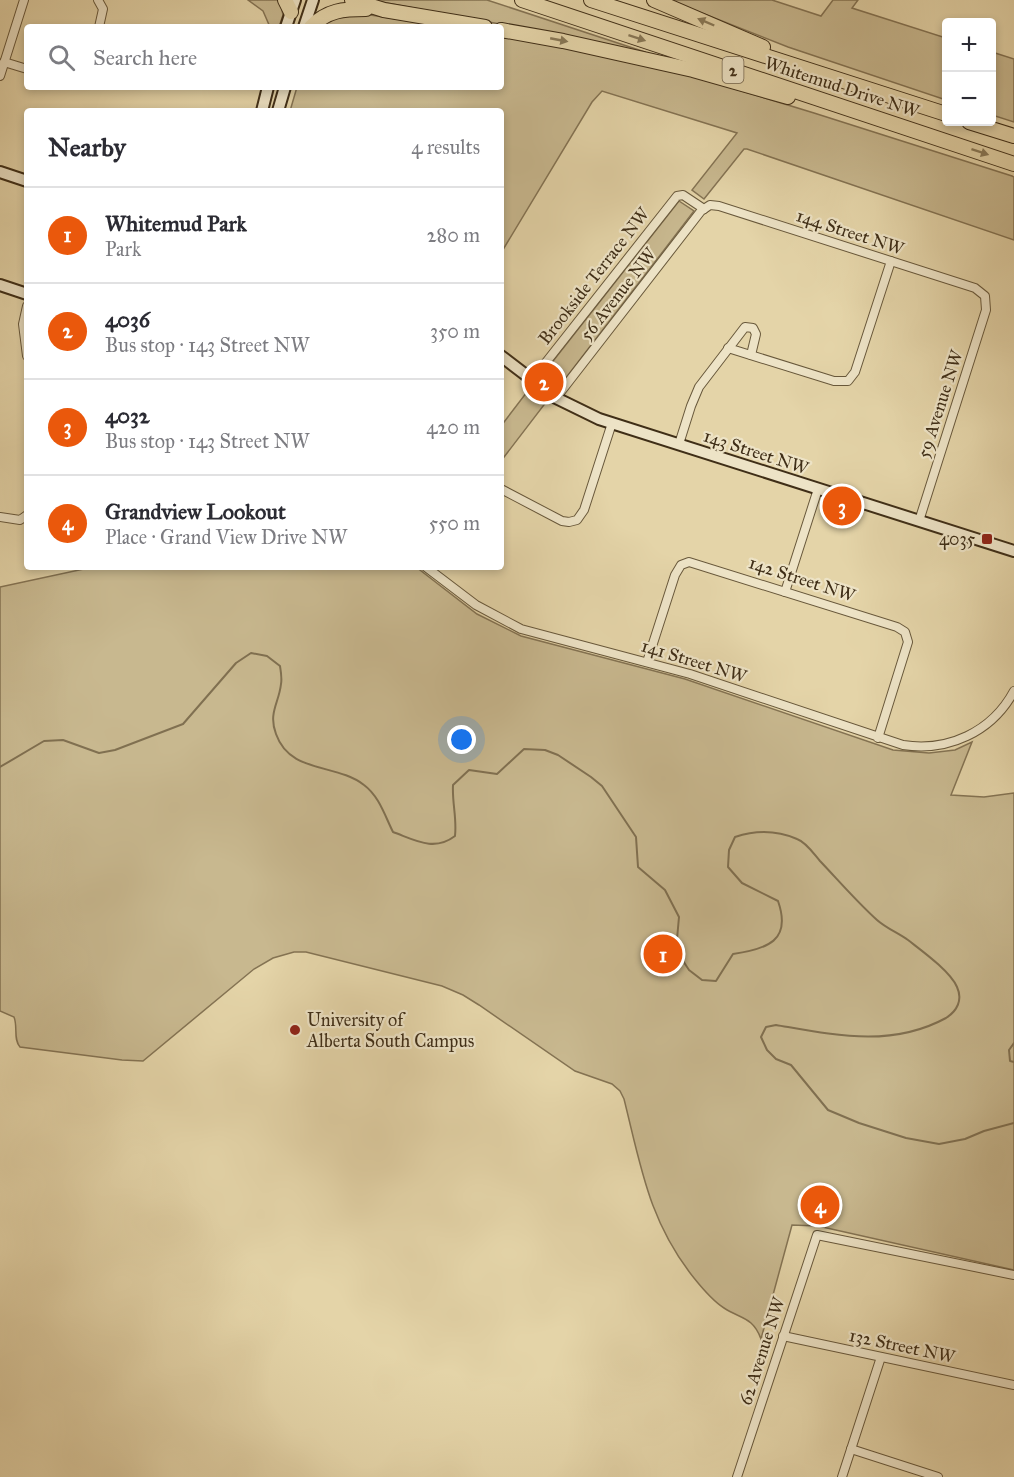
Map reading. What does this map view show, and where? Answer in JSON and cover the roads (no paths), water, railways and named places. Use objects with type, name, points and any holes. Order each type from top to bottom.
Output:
[{"type":"highway","points":[[352,0],[384,10],[467,24]]},
{"type":"highway","name":"Whitemud Drive NW","points":[[522,0],[1014,164]]},
{"type":"highway","name":"Whitemud Drive NW","points":[[591,0],[942,113]]},
{"type":"highway","points":[[654,0],[837,79]]},
{"type":"highway","points":[[314,24],[321,18],[340,9],[384,10]]},
{"type":"highway","points":[[504,31],[563,41],[693,70],[945,141]]},
{"type":"highway","points":[[982,126],[1014,136]]},
{"type":"street","points":[[0,76],[24,0]]},
{"type":"street","points":[[305,24],[313,0]]},
{"type":"street","points":[[99,1],[103,13],[100,24]]},
{"type":"street","points":[[287,24],[290,4]]},
{"type":"street","points":[[4,62],[24,68]]},
{"type":"street","points":[[263,108],[267,90]]},
{"type":"street","points":[[279,108],[284,90]]},
{"type":"street","points":[[0,172],[24,180]]},
{"type":"street","name":"Brookside Terrace NW","points":[[532,380],[677,196],[682,194],[704,209]]},
{"type":"street","name":"144 Street NW","points":[[704,209],[714,205],[719,206],[975,288],[985,296]]},
{"type":"street","name":"56 Avenue NW","points":[[556,398],[704,209]]},
{"type":"street","points":[[728,348],[834,381],[848,381],[855,372],[891,261]]},
{"type":"street","points":[[0,285],[24,293]]},
{"type":"street","name":"59 Avenue NW","points":[[919,520],[986,310],[985,296]]},
{"type":"street","points":[[678,444],[699,387],[742,329],[751,327],[756,332],[756,336],[751,355]]},
{"type":"street","name":"143 Street NW","points":[[504,358],[556,398],[612,423],[1014,551]]},
{"type":"street","points":[[504,491],[562,520],[569,522],[577,520],[584,510],[612,423]]},
{"type":"street","points":[[785,592],[818,489]]},
{"type":"street","points":[[0,517],[20,520],[24,517]]},
{"type":"street","name":"142 Street NW","points":[[647,662],[675,575],[684,564],[696,563],[897,627],[907,635],[907,646],[878,738]]},
{"type":"street","name":"141 Street NW","points":[[430,570],[476,605],[521,629],[690,674],[903,746],[917,747],[950,743],[966,737],[995,716],[1014,691]]},
{"type":"street","name":"62 Avenue NW","points":[[737,1477],[817,1236],[824,1235],[1014,1275]]},
{"type":"street","name":"132 Street NW","points":[[783,1336],[1014,1385]]},
{"type":"street","points":[[842,1477],[881,1358]]},
{"type":"street","points":[[851,1449],[938,1477]]},
{"type":"waterway","points":[[0,767],[44,741],[63,740],[99,753],[115,750],[183,724],[236,663],[251,653],[267,656],[280,666],[280,691],[273,720],[276,734],[283,747],[303,762],[340,773],[364,785],[378,800],[393,832],[417,841],[440,843],[455,836],[453,785],[469,770],[497,774],[524,749],[545,750],[558,755],[602,786],[636,837],[638,867],[665,890],[679,917],[676,950],[689,970],[702,980],[716,981],[733,954],[766,946],[779,934],[782,925],[778,901],[742,883],[728,867],[729,850],[735,837],[766,832],[789,836],[804,843],[877,920],[928,955],[953,981],[959,992],[958,1005],[953,1012],[946,1018],[904,1033],[862,1036],[776,1025],[766,1027],[761,1037],[767,1050],[776,1059],[791,1065],[828,1110],[906,1138],[939,1144],[965,1139],[1014,1123]]},
{"type":"waterway","points":[[1014,1043],[1009,1050],[1010,1061],[1014,1062]]},
{"type":"place","name":"4036","points":[[544,382]]},
{"type":"place","name":"4032","points":[[842,506]]},
{"type":"place","name":"4035","points":[[987,539]]},
{"type":"place","name":"Whitemud Park","points":[[663,954]]},
{"type":"place","name":"University of Alberta South Campus","points":[[295,1030]]},
{"type":"place","name":"Grandview Lookout","points":[[820,1205]]}]
